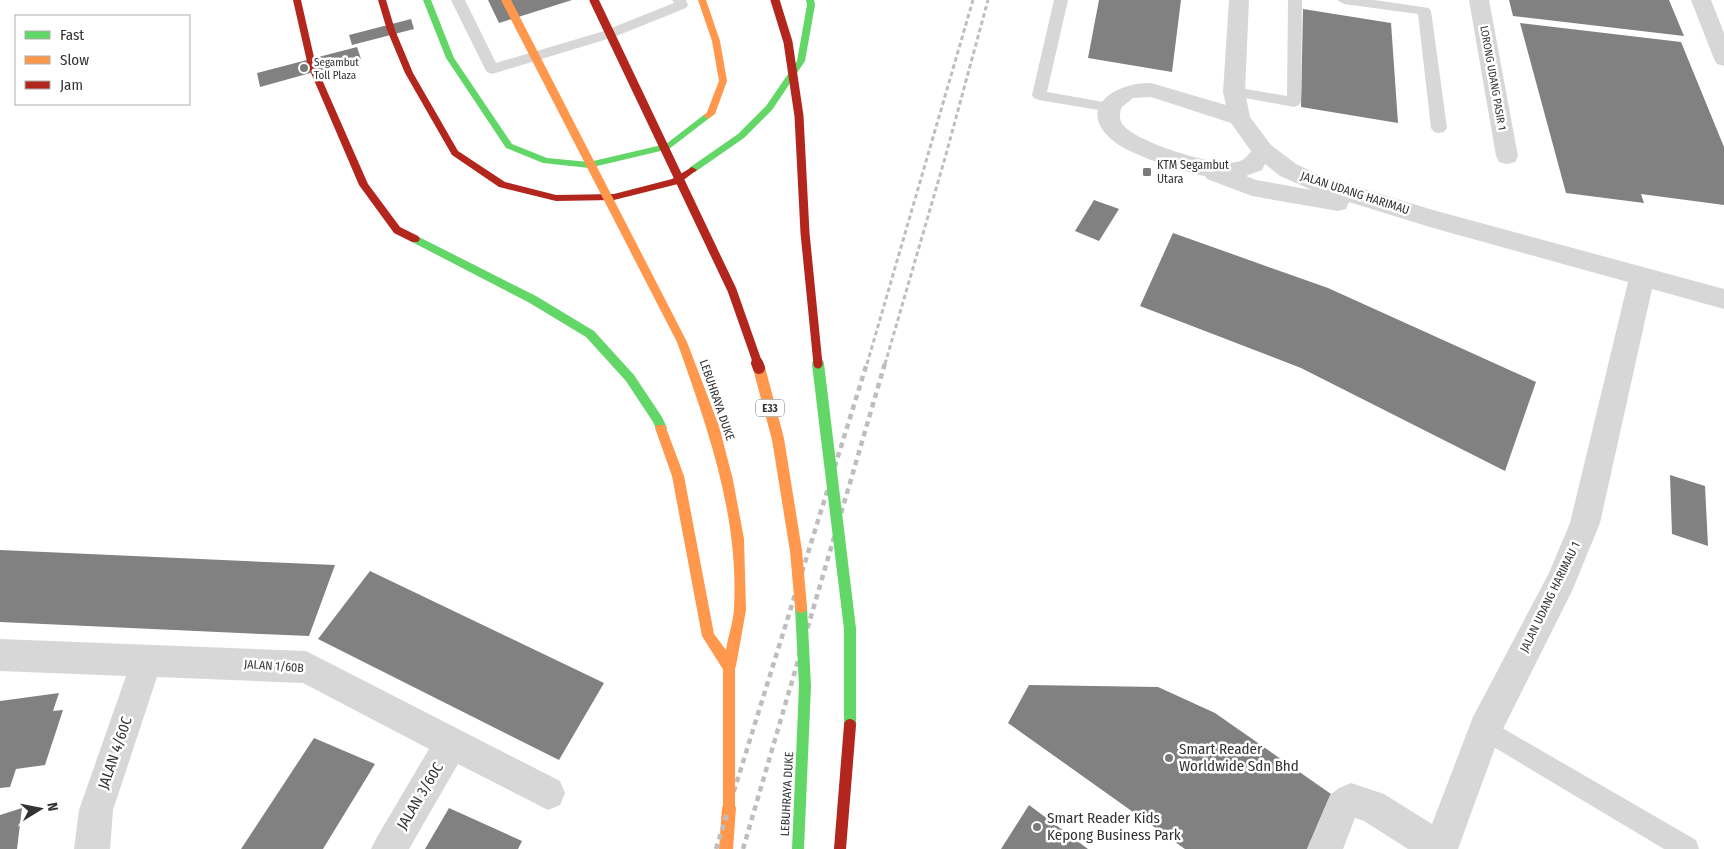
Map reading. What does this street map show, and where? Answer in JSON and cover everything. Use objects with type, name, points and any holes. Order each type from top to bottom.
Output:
[{"type":"highway","points":[[296,0],[312,66],[364,185],[397,230],[532,299],[590,334],[630,378],[658,420],[678,476],[708,636],[729,666]]},
{"type":"highway","points":[[382,0],[390,30],[409,73],[455,153],[502,185],[556,198],[614,197],[675,182],[741,136],[769,108],[801,61],[811,5],[810,0]]},
{"type":"highway","points":[[427,0],[450,58],[509,146],[546,161],[589,165],[669,146],[711,114],[723,81],[716,41],[702,0]]},
{"type":"highway","name":"LEBUHRAYA DUKE","points":[[506,0],[682,342],[713,426],[727,480],[738,540],[740,610],[729,666],[729,808],[726,849]]},
{"type":"highway","name":"LEBUHRAYA DUKE","points":[[594,0],[732,290],[757,360],[778,439],[796,551],[802,616],[805,686],[798,849]]},
{"type":"highway","points":[[775,0],[788,42],[800,116],[805,233],[818,369],[850,629],[851,703],[847,780],[840,849]]},
{"type":"street","name":"JALAN UDANG HARIMAU","points":[[1238,0],[1234,92],[1238,118],[1262,151],[1288,170],[1314,182],[1433,219],[1724,299]]},
{"type":"street","name":"LORONG UDANG PASIR 1","points":[[1479,0],[1507,156]]},
{"type":"street","points":[[1701,0],[1724,59]]},
{"type":"street","points":[[1238,118],[1152,90],[1125,94],[1116,99],[1110,107],[1108,115],[1111,125],[1118,134],[1128,141],[1208,169],[1236,172],[1249,167],[1258,160],[1262,151]]},
{"type":"street","name":"JALAN UDANG HARIMAU","points":[[1208,169],[1252,188],[1433,219]]},
{"type":"street","name":"JALAN UDANG HARIMAU 1","points":[[1440,849],[1485,729],[1561,581],[1585,523],[1642,277]]},
{"type":"street","name":"JALAN 1/60B","points":[[0,656],[306,667],[548,793]]},
{"type":"street","name":"JALAN 4/60C","points":[[92,849],[96,810],[147,660]]},
{"type":"street","name":"JALAN 3/60C","points":[[389,849],[452,743]]},
{"type":"street","points":[[1325,849],[1342,807],[1351,800],[1372,806],[1440,849]]},
{"type":"lane","points":[[458,0],[492,69],[609,34],[681,5],[679,0]]},
{"type":"lane","points":[[1061,0],[1039,95],[1110,107]]},
{"type":"lane","points":[[1234,92],[1294,102],[1295,0]]},
{"type":"lane","points":[[1344,0],[1424,11],[1439,128]]},
{"type":"lane","points":[[1485,729],[1687,849]]},
{"type":"building","points":[[488,0],[572,0],[499,23]]},
{"type":"building","points":[[1099,0],[1181,0],[1172,72],[1088,58]]},
{"type":"building","points":[[1509,0],[1669,0],[1684,36],[1513,16]]},
{"type":"building","points":[[1303,9],[1391,23],[1398,123],[1301,107]]},
{"type":"building","name":"Segambut Toll Plaza","points":[[411,19],[414,29],[352,45],[349,35]]},
{"type":"building","points":[[1520,23],[1681,42],[1724,147],[1724,205],[1641,194],[1644,203],[1566,193]]},
{"type":"building","name":"Segambut Toll Plaza","points":[[357,47],[361,59],[260,87],[257,73]]},
{"type":"building","points":[[1094,200],[1119,209],[1099,241],[1075,231]]},
{"type":"building","points":[[1173,233],[1328,288],[1536,382],[1505,471],[1301,368],[1140,306]]},
{"type":"building","points":[[1670,475],[1705,486],[1708,546],[1672,534]]},
{"type":"building","points":[[0,550],[335,565],[309,636],[262,634],[0,622]]},
{"type":"building","points":[[370,571],[604,683],[559,760],[318,639]]},
{"type":"building","name":"Smart Reader Worldwide Sdn Bhd","points":[[1029,685],[1158,687],[1215,713],[1331,794],[1307,849],[1185,849],[1008,723]]},
{"type":"building","points":[[59,693],[53,711],[63,710],[45,765],[16,769],[10,787],[0,788],[0,701]]},
{"type":"building","points":[[314,738],[375,764],[323,849],[241,849]]},
{"type":"building","name":"Smart Reader Kids Kepong Business Park","points":[[1029,805],[1088,849],[1001,849]]},
{"type":"building","points":[[22,808],[17,849],[0,849],[0,815]]},
{"type":"building","points":[[449,808],[522,841],[518,849],[425,849]]},
{"type":"railway","points":[[867,364],[973,0]]},
{"type":"railway","points":[[885,364],[945,158],[988,0]]},
{"type":"railway","points":[[716,849],[867,363]]},
{"type":"railway","points":[[743,849],[885,363]]},
{"type":"traffic: fast","points":[[427,0],[450,58],[509,146],[546,161],[589,165],[669,146],[708,116]]},
{"type":"traffic: fast","points":[[692,170],[741,136],[769,108],[801,61],[811,5],[810,0]]},
{"type":"traffic: fast","points":[[415,239],[532,299],[590,334],[630,378],[658,420],[661,428]]},
{"type":"traffic: fast","points":[[818,364],[850,629],[850,725]]},
{"type":"traffic: fast","points":[[798,849],[805,686],[801,607]]},
{"type":"traffic: slow","points":[[506,0],[682,342]]},
{"type":"traffic: slow","points":[[702,0],[716,41],[723,81],[711,114],[708,116]]},
{"type":"traffic: slow","points":[[682,342],[713,426],[727,480],[738,539],[740,610],[729,666]]},
{"type":"traffic: slow","points":[[759,368],[778,439],[796,551],[801,607]]},
{"type":"traffic: slow","points":[[661,428],[678,476],[708,636],[729,666]]},
{"type":"traffic: slow","points":[[729,666],[729,808]]},
{"type":"traffic: slow","points":[[726,849],[729,808]]},
{"type":"traffic: jam","points":[[297,0],[312,66],[364,185],[397,230],[415,239]]},
{"type":"traffic: jam","points":[[382,0],[391,30],[409,73],[455,153],[502,185],[556,198],[614,197],[675,182],[692,170]]},
{"type":"traffic: jam","points":[[594,0],[732,290],[759,368]]},
{"type":"traffic: jam","points":[[775,0],[788,42],[799,116],[805,233],[818,364]]},
{"type":"traffic: jam","points":[[840,849],[850,725]]},
{"type":"place","name":"Segambut Toll Plaza","points":[[304,68]]},
{"type":"place","name":"KTM Segambut Utara","points":[[1147,172]]},
{"type":"place","name":"Smart Reader Worldwide Sdn Bhd","points":[[1169,758]]},
{"type":"place","name":"Smart Reader Kids Kepong Business Park","points":[[1037,827]]}]
